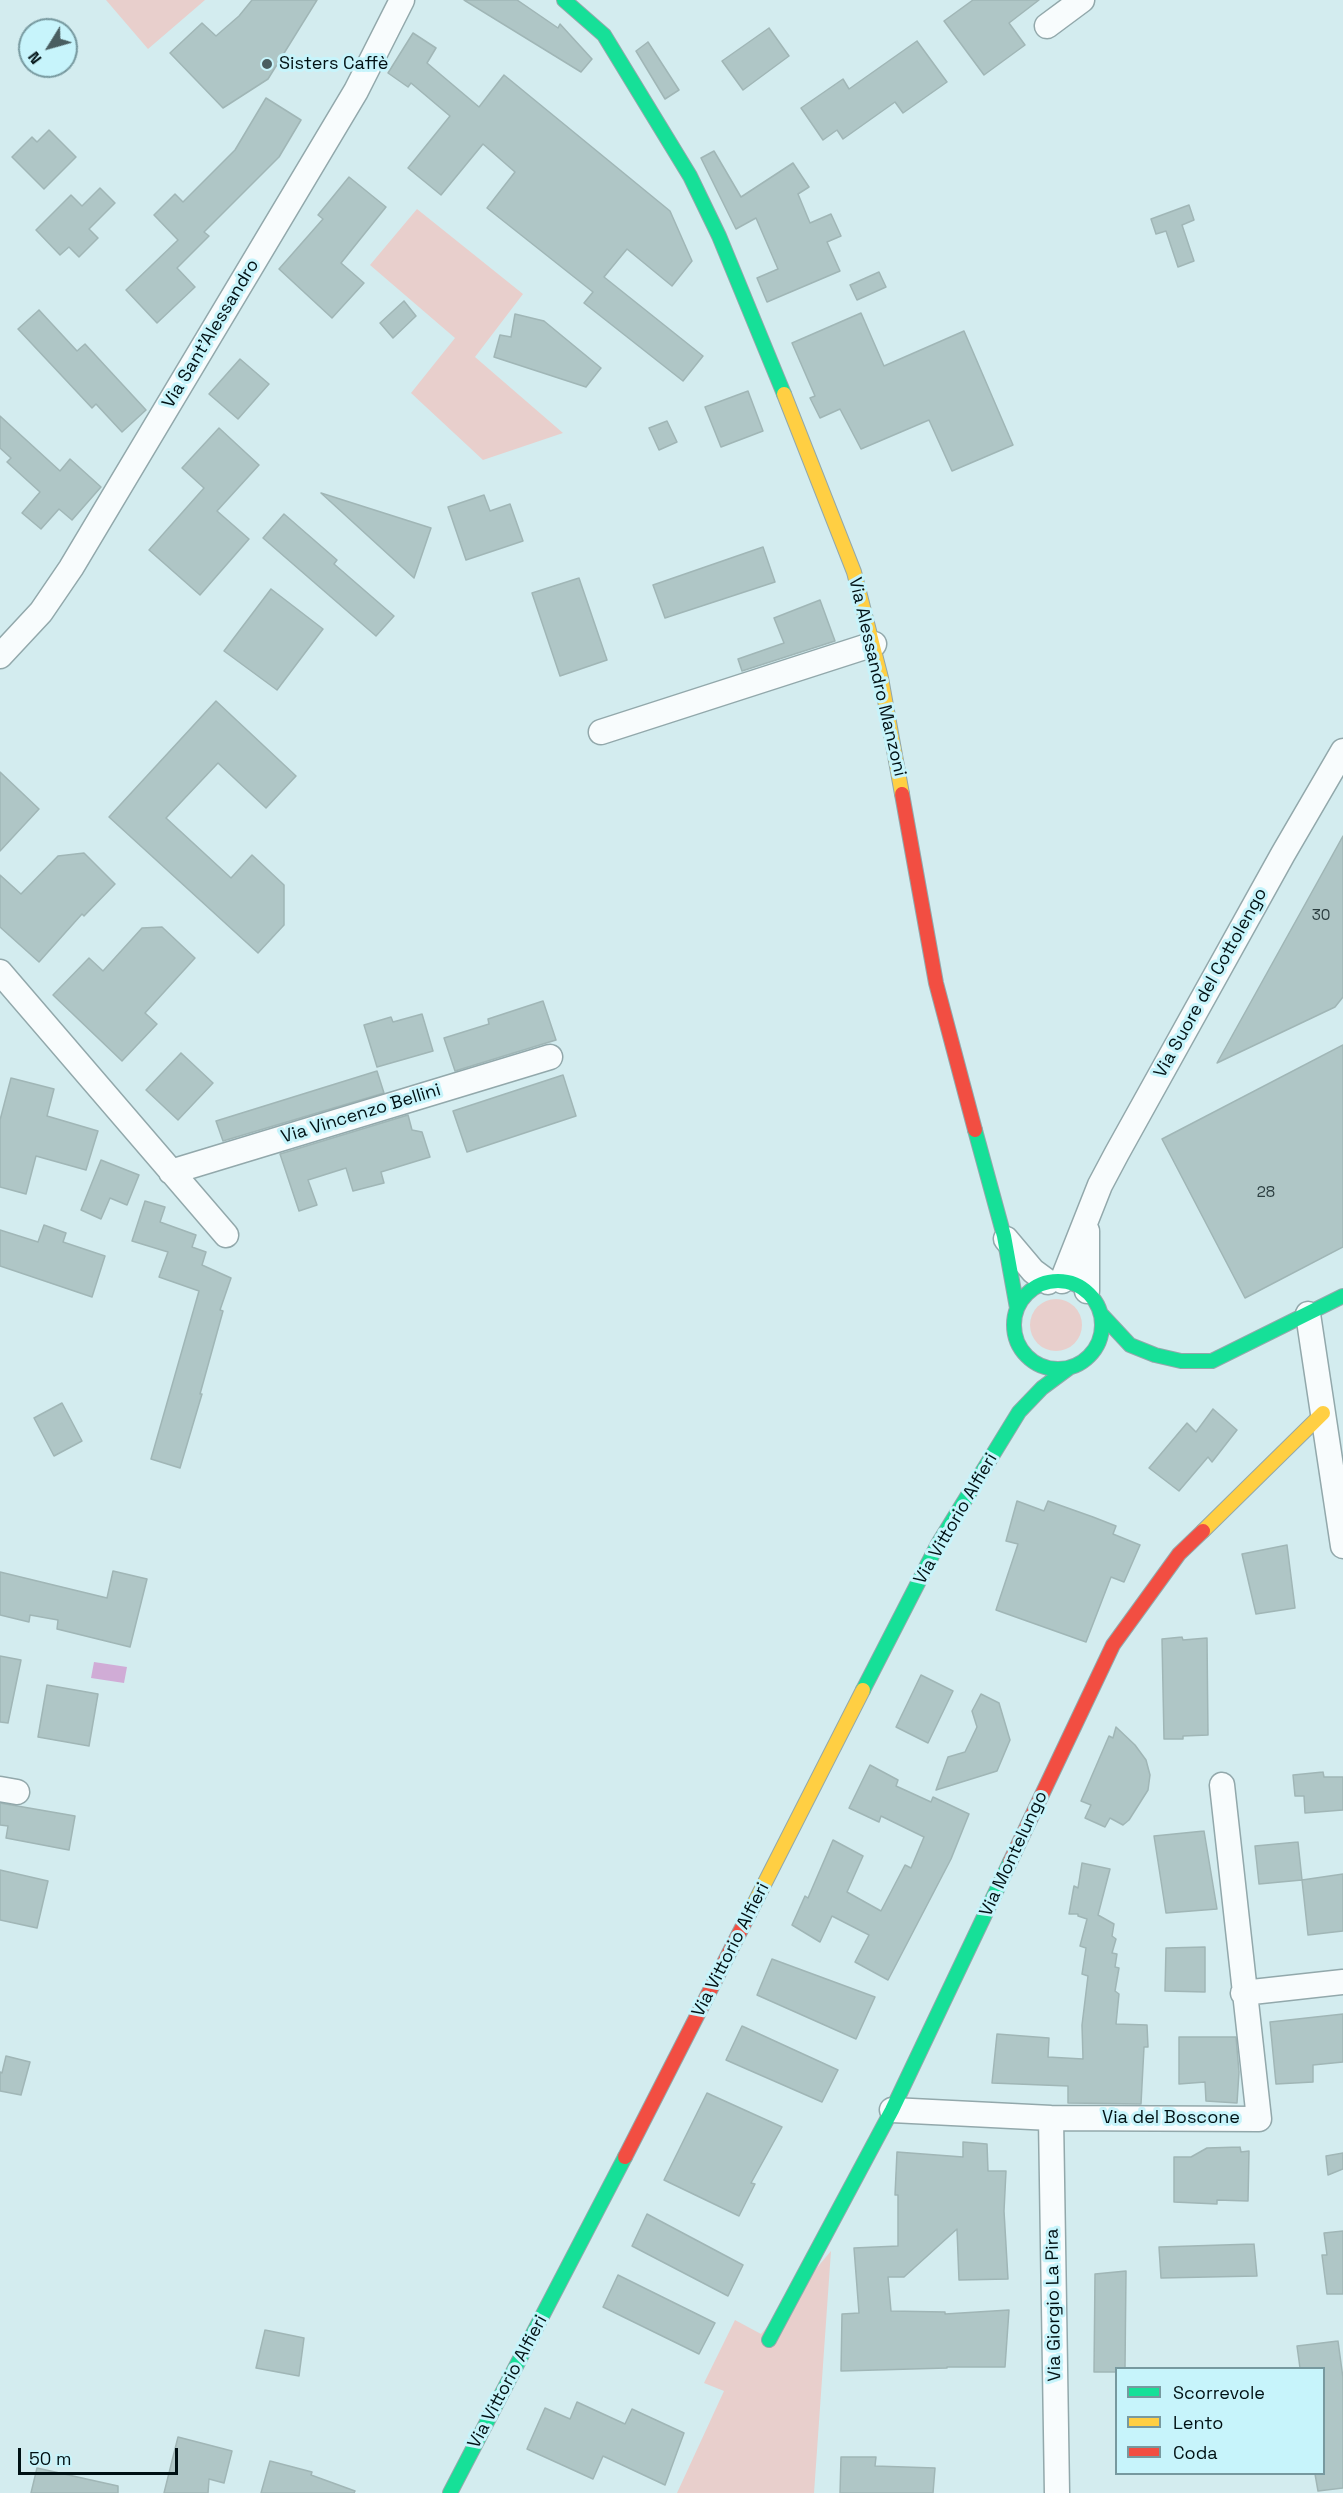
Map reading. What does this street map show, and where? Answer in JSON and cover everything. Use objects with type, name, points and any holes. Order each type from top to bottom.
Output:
[{"type":"street","name":"Via Sant'Alessandro","points":[[0,656],[41,612],[68,574],[356,92],[402,0]]},
{"type":"street","name":"Via Alessandro Manzoni","points":[[564,0],[595,25],[617,54],[683,164],[703,203],[792,410],[840,531],[874,644],[936,983],[1004,1236],[1017,1308]]},
{"type":"street","points":[[1047,26],[1082,0]]},
{"type":"street","points":[[602,732],[874,644]]},
{"type":"street","name":"Via Suore del Cottolengo","points":[[1055,1281],[1087,1219],[1100,1185],[1283,854],[1343,751]]},
{"type":"street","points":[[0,972],[226,1235]]},
{"type":"street","name":"Via Vincenzo Bellini","points":[[171,1172],[550,1057]]},
{"type":"street","name":"Via Suore del Cottolengo","points":[[1087,1219],[1087,1291]]},
{"type":"street","name":"Via Alessandro Manzoni","points":[[1004,1236],[1033,1272],[1055,1281]]},
{"type":"street","points":[[1104,1358],[1055,1370],[1029,1359],[1020,1348],[1015,1335],[1014,1321],[1017,1308],[1025,1296],[1035,1287],[1055,1281],[1076,1284],[1087,1291],[1096,1302],[1102,1315],[1130,1345],[1155,1355],[1181,1361],[1212,1361],[1343,1296]]},
{"type":"street","points":[[1308,1314],[1343,1546]]},
{"type":"street","points":[[1075,1366],[1092,1354],[1100,1342],[1103,1329],[1102,1315]]},
{"type":"street","points":[[1125,1356],[1155,1355]]},
{"type":"street","name":"Via Vittorio Alfieri","points":[[1019,1412],[1029,1359]]},
{"type":"street","name":"Via Vittorio Alfieri","points":[[450,2493],[557,2289],[938,1544],[1019,1412],[1042,1388],[1075,1366]]},
{"type":"street","name":"Via Montelungo","points":[[769,2340],[892,2110],[1113,1644],[1179,1554],[1323,1413]]},
{"type":"street","name":"Via del Boscone","points":[[892,2110],[1051,2118],[1259,2119],[1243,1993],[1222,1785]]},
{"type":"street","points":[[1243,1993],[1343,1982]]},
{"type":"street","name":"Via Giorgio La Pira","points":[[1051,2118],[1057,2493]]},
{"type":"shaded area","points":[[106,0],[205,0],[148,49]]},
{"type":"shaded area","points":[[417,209],[523,294],[475,357],[563,433],[483,460],[411,393],[455,338],[370,265]]},
{"type":"shaded area","points":[[1051,1299],[1061,1299],[1071,1303],[1078,1310],[1082,1325],[1078,1340],[1071,1347],[1061,1351],[1051,1351],[1041,1347],[1034,1340],[1030,1330],[1030,1320],[1034,1310],[1041,1303]]},
{"type":"shaded area","points":[[94,1662],[127,1667],[124,1683],[91,1678]]},
{"type":"shaded area","points":[[831,2251],[814,2493],[677,2493],[724,2391],[704,2383],[735,2320],[761,2334]]},
{"type":"building","points":[[252,0],[317,0],[268,79],[223,108],[170,53],[202,23],[216,36],[239,16]]},
{"type":"building","points":[[464,0],[517,0],[558,28],[560,24],[592,59],[581,72]]},
{"type":"building","points":[[973,0],[1039,0],[1009,23],[1025,45],[984,75],[944,21]]},
{"type":"building","points":[[769,28],[789,56],[743,90],[722,61]]},
{"type":"building","points":[[413,33],[436,48],[427,63],[479,107],[504,75],[670,211],[692,261],[672,286],[627,249],[604,277],[703,356],[683,381],[584,303],[593,292],[487,208],[515,172],[483,144],[441,195],[408,168],[450,116],[411,83],[408,87],[388,73]]},
{"type":"building","points":[[917,41],[947,82],[903,113],[895,102],[843,139],[837,130],[823,140],[801,108],[843,79],[849,89]]},
{"type":"building","points":[[648,42],[679,90],[665,99],[636,51]]},
{"type":"building","points":[[266,98],[301,120],[279,157],[204,232],[209,236],[177,268],[195,287],[157,323],[126,290],[178,240],[154,215],[175,194],[183,202],[235,150]]},
{"type":"building","points":[[49,130],[76,157],[44,189],[12,157],[32,137],[37,142]]},
{"type":"building","points":[[714,151],[741,197],[793,163],[809,187],[798,194],[810,223],[831,214],[841,236],[827,242],[840,271],[767,302],[757,278],[778,269],[756,218],[736,229],[701,158]]},
{"type":"building","points":[[349,177],[386,207],[341,263],[364,283],[332,318],[279,269],[323,219],[318,215]]},
{"type":"building","points":[[100,188],[115,203],[89,229],[98,238],[79,257],[69,247],[60,255],[36,230],[71,195],[82,206]]},
{"type":"building","points":[[1189,205],[1194,220],[1182,225],[1194,261],[1178,267],[1166,231],[1156,234],[1151,219]]},
{"type":"building","points":[[879,272],[886,287],[857,300],[850,285]]},
{"type":"building","points":[[404,301],[416,316],[393,338],[380,323]]},
{"type":"building","points":[[39,310],[77,351],[85,344],[146,410],[122,432],[96,404],[92,408],[18,329]]},
{"type":"building","points":[[861,313],[884,366],[964,331],[1013,445],[952,471],[929,420],[861,449],[840,409],[820,418],[810,398],[815,396],[792,343]]},
{"type":"building","points":[[515,314],[544,321],[601,368],[586,387],[494,357],[500,335],[511,337]]},
{"type":"building","points":[[240,359],[269,384],[238,419],[209,394]]},
{"type":"building","points":[[748,391],[763,431],[721,447],[705,407]]},
{"type":"building","points":[[0,416],[60,471],[70,459],[101,487],[72,520],[59,509],[41,529],[22,513],[40,492],[7,462],[11,458],[0,448]]},
{"type":"building","points":[[667,421],[677,442],[659,450],[649,428]]},
{"type":"building","points":[[219,428],[259,465],[217,511],[249,539],[200,595],[149,550],[204,488],[182,468]]},
{"type":"building","points":[[321,493],[431,528],[414,578]]},
{"type":"building","points":[[484,495],[490,511],[510,504],[523,541],[466,560],[448,507]]},
{"type":"building","points":[[284,514],[337,560],[334,564],[394,616],[376,636],[263,538]]},
{"type":"building","points":[[763,547],[775,582],[665,618],[653,585]]},
{"type":"building","points":[[579,578],[607,660],[560,676],[532,593]]},
{"type":"building","points":[[271,589],[323,629],[277,690],[224,651]]},
{"type":"building","points":[[820,600],[835,641],[742,671],[738,659],[784,643],[774,618]]},
{"type":"building","points":[[216,701],[296,776],[266,808],[218,763],[166,818],[231,878],[252,855],[284,885],[284,925],[258,953],[109,817]]},
{"type":"building","points":[[0,772],[39,809],[0,851]]},
{"type":"building","points":[[1343,836],[1343,997],[1335,1007],[1217,1063]]},
{"type":"building","points":[[84,853],[115,884],[84,916],[82,914],[39,962],[0,927],[0,875],[21,894],[58,856]]},
{"type":"building","points":[[162,927],[195,958],[145,1013],[157,1024],[122,1061],[53,995],[89,958],[103,971],[142,928]]},
{"type":"building","points":[[543,1001],[556,1040],[455,1071],[444,1038],[489,1024],[488,1019]]},
{"type":"building","points":[[422,1014],[433,1051],[377,1067],[364,1025],[391,1017],[393,1022]]},
{"type":"building","points":[[1343,1045],[1343,1247],[1245,1298],[1162,1139]]},
{"type":"building","points":[[181,1053],[213,1083],[178,1120],[146,1090]]},
{"type":"building","points":[[377,1071],[384,1093],[223,1141],[216,1121]]},
{"type":"building","points":[[563,1075],[576,1116],[467,1152],[453,1111]]},
{"type":"building","points":[[11,1078],[54,1089],[47,1116],[98,1131],[86,1170],[36,1156],[26,1194],[0,1187],[0,1120]]},
{"type":"building","points":[[408,1115],[412,1130],[422,1132],[430,1157],[381,1172],[384,1183],[353,1191],[346,1168],[308,1180],[317,1205],[299,1211],[280,1154]]},
{"type":"building","points":[[101,1160],[139,1175],[127,1205],[110,1198],[101,1219],[81,1210]]},
{"type":"building","points":[[145,1201],[165,1207],[160,1222],[196,1235],[192,1247],[206,1252],[202,1265],[231,1278],[220,1310],[223,1311],[200,1394],[202,1394],[180,1468],[151,1459],[199,1291],[159,1277],[168,1252],[132,1241]]},
{"type":"building","points":[[44,1225],[66,1233],[63,1242],[105,1256],[92,1297],[0,1266],[0,1230],[38,1242]]},
{"type":"building","points":[[62,1403],[82,1441],[54,1456],[34,1418]]},
{"type":"building","points":[[1213,1409],[1237,1430],[1212,1462],[1208,1457],[1179,1491],[1149,1468],[1187,1423],[1196,1432]]},
{"type":"building","points":[[1017,1501],[1044,1511],[1048,1501],[1093,1517],[1116,1526],[1113,1534],[1140,1545],[1124,1582],[1111,1577],[1086,1642],[996,1610],[1018,1544],[1006,1541]]},
{"type":"building","points":[[1287,1545],[1295,1608],[1256,1614],[1242,1554]]},
{"type":"building","points":[[113,1571],[147,1579],[130,1647],[57,1629],[58,1620],[30,1615],[29,1622],[0,1615],[0,1572],[107,1598]]},
{"type":"building","points":[[1182,1637],[1183,1640],[1207,1638],[1208,1735],[1164,1739],[1162,1639]]},
{"type":"building","points":[[0,1656],[21,1660],[8,1723],[0,1722]]},
{"type":"building","points":[[921,1675],[953,1691],[928,1743],[896,1727]]},
{"type":"building","points":[[47,1685],[98,1694],[89,1746],[38,1737]]},
{"type":"building","points":[[981,1694],[999,1703],[1010,1740],[997,1771],[936,1790],[948,1757],[965,1752],[977,1727],[972,1711]]},
{"type":"building","points":[[1116,1727],[1135,1745],[1146,1760],[1150,1775],[1148,1790],[1129,1820],[1123,1825],[1110,1818],[1105,1827],[1085,1818],[1091,1805],[1081,1801],[1109,1736],[1113,1738]]},
{"type":"building","points":[[870,1765],[898,1780],[896,1786],[931,1802],[933,1797],[969,1814],[951,1859],[888,1980],[855,1962],[869,1935],[832,1916],[820,1942],[792,1925],[805,1896],[808,1898],[833,1840],[863,1856],[847,1892],[881,1911],[905,1865],[911,1868],[924,1837],[881,1816],[879,1822],[849,1808]]},
{"type":"building","points":[[1323,1772],[1324,1777],[1343,1777],[1343,1810],[1305,1813],[1304,1796],[1295,1796],[1293,1775]]},
{"type":"building","points":[[0,1803],[75,1816],[69,1850],[6,1838],[8,1826],[0,1825]]},
{"type":"building","points":[[1204,1831],[1217,1909],[1166,1913],[1154,1836]]},
{"type":"building","points":[[1298,1842],[1302,1880],[1259,1884],[1255,1846]]},
{"type":"building","points":[[1082,1863],[1110,1869],[1098,1915],[1114,1924],[1112,1936],[1116,1939],[1112,1953],[1117,1954],[1115,1967],[1119,1968],[1115,1991],[1119,1994],[1116,2024],[1147,2025],[1148,2047],[1144,2047],[1141,2104],[1068,2103],[1068,2086],[992,2083],[997,2034],[1049,2038],[1048,2057],[1083,2059],[1082,2025],[1088,1976],[1082,1974],[1086,1948],[1080,1946],[1087,1919],[1078,1914],[1069,1914],[1074,1886],[1078,1888]]},
{"type":"building","points":[[0,1870],[48,1881],[37,1928],[0,1920]]},
{"type":"building","points":[[1343,1874],[1343,1931],[1308,1935],[1302,1880]]},
{"type":"building","points":[[1205,1947],[1205,1992],[1165,1991],[1166,1948]]},
{"type":"building","points":[[772,1959],[875,1997],[856,2039],[757,1995]]},
{"type":"building","points":[[1343,2014],[1343,2062],[1313,2065],[1313,2082],[1276,2084],[1270,2022]]},
{"type":"building","points":[[742,2026],[838,2070],[822,2102],[726,2060]]},
{"type":"building","points":[[1179,2037],[1236,2037],[1239,2072],[1237,2103],[1206,2101],[1205,2082],[1179,2084]]},
{"type":"building","points":[[6,2056],[30,2062],[21,2095],[0,2091],[0,2072],[2,2073]]},
{"type":"building","points":[[707,2093],[782,2127],[751,2183],[755,2184],[739,2216],[664,2180]]},
{"type":"building","points":[[963,2142],[987,2144],[988,2171],[1006,2171],[1004,2211],[1008,2279],[959,2280],[957,2229],[904,2277],[888,2277],[891,2311],[945,2312],[945,2314],[1009,2310],[1005,2367],[841,2371],[842,2314],[859,2313],[854,2248],[898,2246],[898,2195],[895,2195],[897,2152],[963,2157]]},
{"type":"building","points":[[1240,2147],[1241,2152],[1249,2151],[1248,2201],[1217,2200],[1217,2204],[1174,2202],[1174,2157],[1191,2157],[1207,2148]]},
{"type":"building","points":[[1343,2153],[1343,2169],[1328,2175],[1326,2156]]},
{"type":"building","points":[[647,2214],[743,2265],[728,2296],[632,2246]]},
{"type":"building","points":[[1343,2231],[1343,2294],[1327,2294],[1322,2255],[1327,2255],[1324,2233]]},
{"type":"building","points":[[1254,2244],[1257,2276],[1161,2278],[1159,2247]]},
{"type":"building","points":[[1126,2271],[1125,2367],[1115,2367],[1115,2372],[1094,2372],[1095,2274]]},
{"type":"building","points":[[618,2275],[715,2323],[699,2354],[603,2307]]},
{"type":"building","points":[[265,2330],[304,2338],[299,2376],[256,2368]]},
{"type":"building","points":[[1338,2341],[1343,2378],[1343,2488],[1318,2491],[1315,2475],[1325,2475],[1325,2367],[1300,2367],[1297,2346]]},
{"type":"building","points":[[577,2402],[625,2424],[632,2409],[684,2433],[665,2485],[603,2456],[593,2479],[527,2449],[545,2408],[570,2419]]},
{"type":"building","points":[[178,2437],[232,2451],[224,2483],[209,2479],[208,2493],[164,2493]]},
{"type":"building","points":[[841,2457],[876,2457],[875,2466],[935,2468],[933,2493],[840,2493]]},
{"type":"building","points":[[270,2461],[312,2472],[311,2475],[355,2491],[354,2493],[261,2493]]},
{"type":"building","points":[[37,2468],[118,2486],[118,2493],[31,2493]]},
{"type":"traffic: fast","points":[[564,0],[604,35],[690,176],[719,236],[784,394]]},
{"type":"traffic: fast","points":[[975,1130],[1004,1236],[1017,1308]]},
{"type":"traffic: fast","points":[[1058,1281],[1083,1288],[1095,1300],[1102,1325],[1095,1350],[1083,1362],[1058,1369],[1033,1362],[1021,1350],[1014,1325],[1021,1300],[1033,1288],[1058,1281]]},
{"type":"traffic: fast","points":[[1102,1315],[1130,1345],[1155,1355],[1181,1361],[1212,1361],[1343,1296]]},
{"type":"traffic: fast","points":[[863,1690],[938,1544],[1019,1412],[1042,1388],[1069,1368]]},
{"type":"traffic: fast","points":[[769,2340],[892,2110],[1010,1862]]},
{"type":"traffic: fast","points":[[450,2493],[625,2157]]},
{"type":"traffic: slow","points":[[784,394],[854,572],[881,678],[902,794]]},
{"type":"traffic: slow","points":[[1203,1531],[1323,1413]]},
{"type":"traffic: slow","points":[[749,1914],[863,1690]]},
{"type":"traffic: jam","points":[[902,794],[936,983],[975,1130]]},
{"type":"traffic: jam","points":[[1010,1862],[1113,1645],[1179,1554],[1203,1531]]},
{"type":"traffic: jam","points":[[625,2157],[749,1914]]},
{"type":"place","name":"Sisters Caffè","points":[[267,64]]}]
